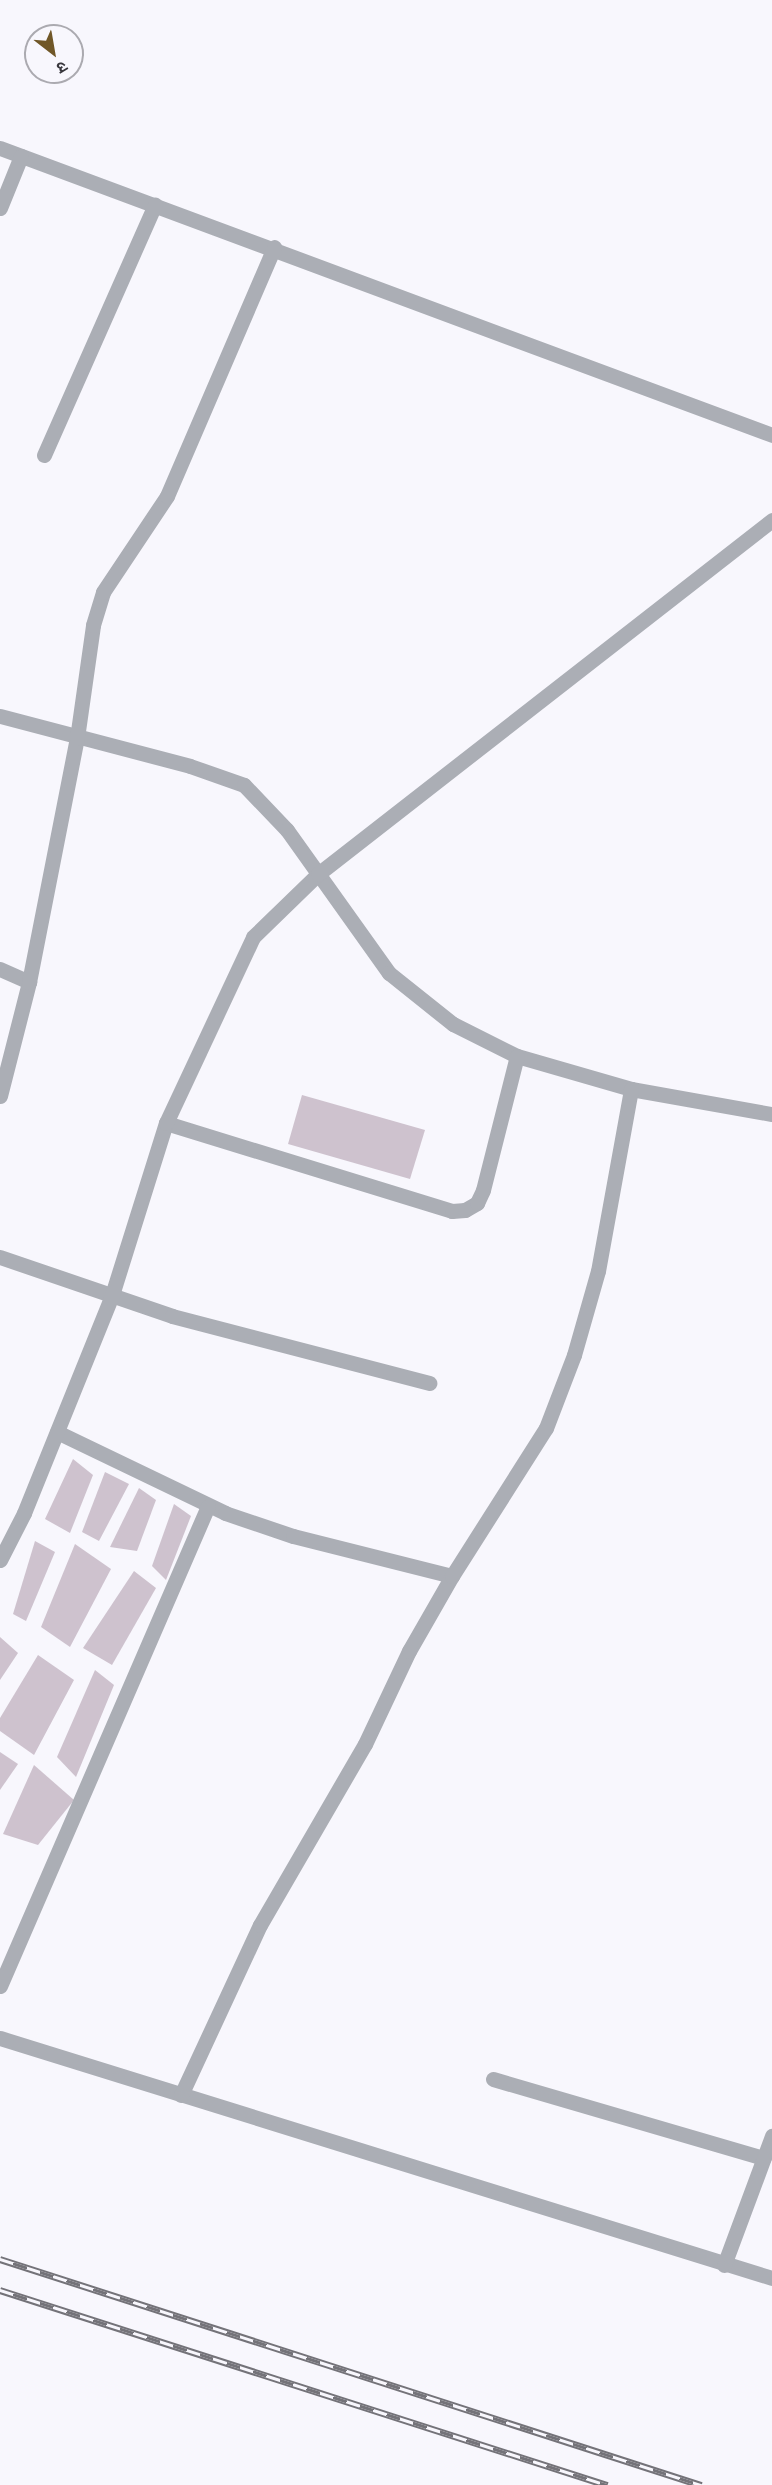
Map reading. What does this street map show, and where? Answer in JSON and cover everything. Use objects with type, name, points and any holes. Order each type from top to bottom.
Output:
[{"type":"street","points":[[0,148],[772,435]]},
{"type":"street","points":[[0,208],[21,156]]},
{"type":"street","points":[[44,455],[155,204]]},
{"type":"street","points":[[0,1096],[29,982],[77,738],[93,625],[103,592],[167,496],[274,248]]},
{"type":"street","points":[[0,1560],[57,1432],[112,1294],[166,1123],[253,937],[318,874],[772,520]]},
{"type":"street","points":[[0,716],[190,766],[244,785],[287,830],[389,973],[453,1024],[517,1056],[630,1089],[772,1114]]},
{"type":"street","points":[[0,969],[29,982]]},
{"type":"street","points":[[166,1123],[452,1211],[465,1210],[477,1203],[483,1190],[517,1056]]},
{"type":"street","points":[[180,2095],[260,1925],[366,1744],[410,1652],[452,1576],[546,1428],[574,1355],[597,1271],[630,1089]]},
{"type":"street","points":[[0,1257],[172,1316],[429,1383]]},
{"type":"street","points":[[57,1432],[208,1506],[293,1536],[452,1576]]},
{"type":"street","points":[[0,1986],[208,1506]]},
{"type":"street","points":[[0,2037],[723,2265],[772,2278]]},
{"type":"street","points":[[493,2079],[764,2158]]},
{"type":"street","points":[[723,2265],[772,2136]]},
{"type":"building","points":[[302,1095],[425,1130],[410,1179],[288,1144]]},
{"type":"building","points":[[73,1459],[93,1475],[70,1533],[45,1519]]},
{"type":"building","points":[[105,1472],[129,1484],[99,1541],[82,1532]]},
{"type":"building","points":[[139,1488],[156,1500],[137,1551],[110,1547]]},
{"type":"building","points":[[174,1504],[191,1516],[166,1580],[152,1566]]},
{"type":"building","points":[[35,1541],[55,1552],[26,1621],[13,1614]]},
{"type":"building","points":[[75,1544],[111,1569],[70,1647],[41,1627]]},
{"type":"building","points":[[134,1571],[156,1588],[112,1665],[83,1648]]},
{"type":"building","points":[[0,1637],[18,1653],[0,1680]]},
{"type":"building","points":[[38,1655],[74,1680],[34,1755],[0,1731],[0,1718]]},
{"type":"building","points":[[95,1670],[114,1685],[76,1777],[57,1757]]},
{"type":"building","points":[[0,1752],[18,1764],[0,1790]]},
{"type":"building","points":[[34,1765],[74,1800],[38,1845],[3,1834]]},
{"type":"railway","points":[[0,2259],[701,2485]]},
{"type":"railway","points":[[0,2290],[607,2485]]}]
